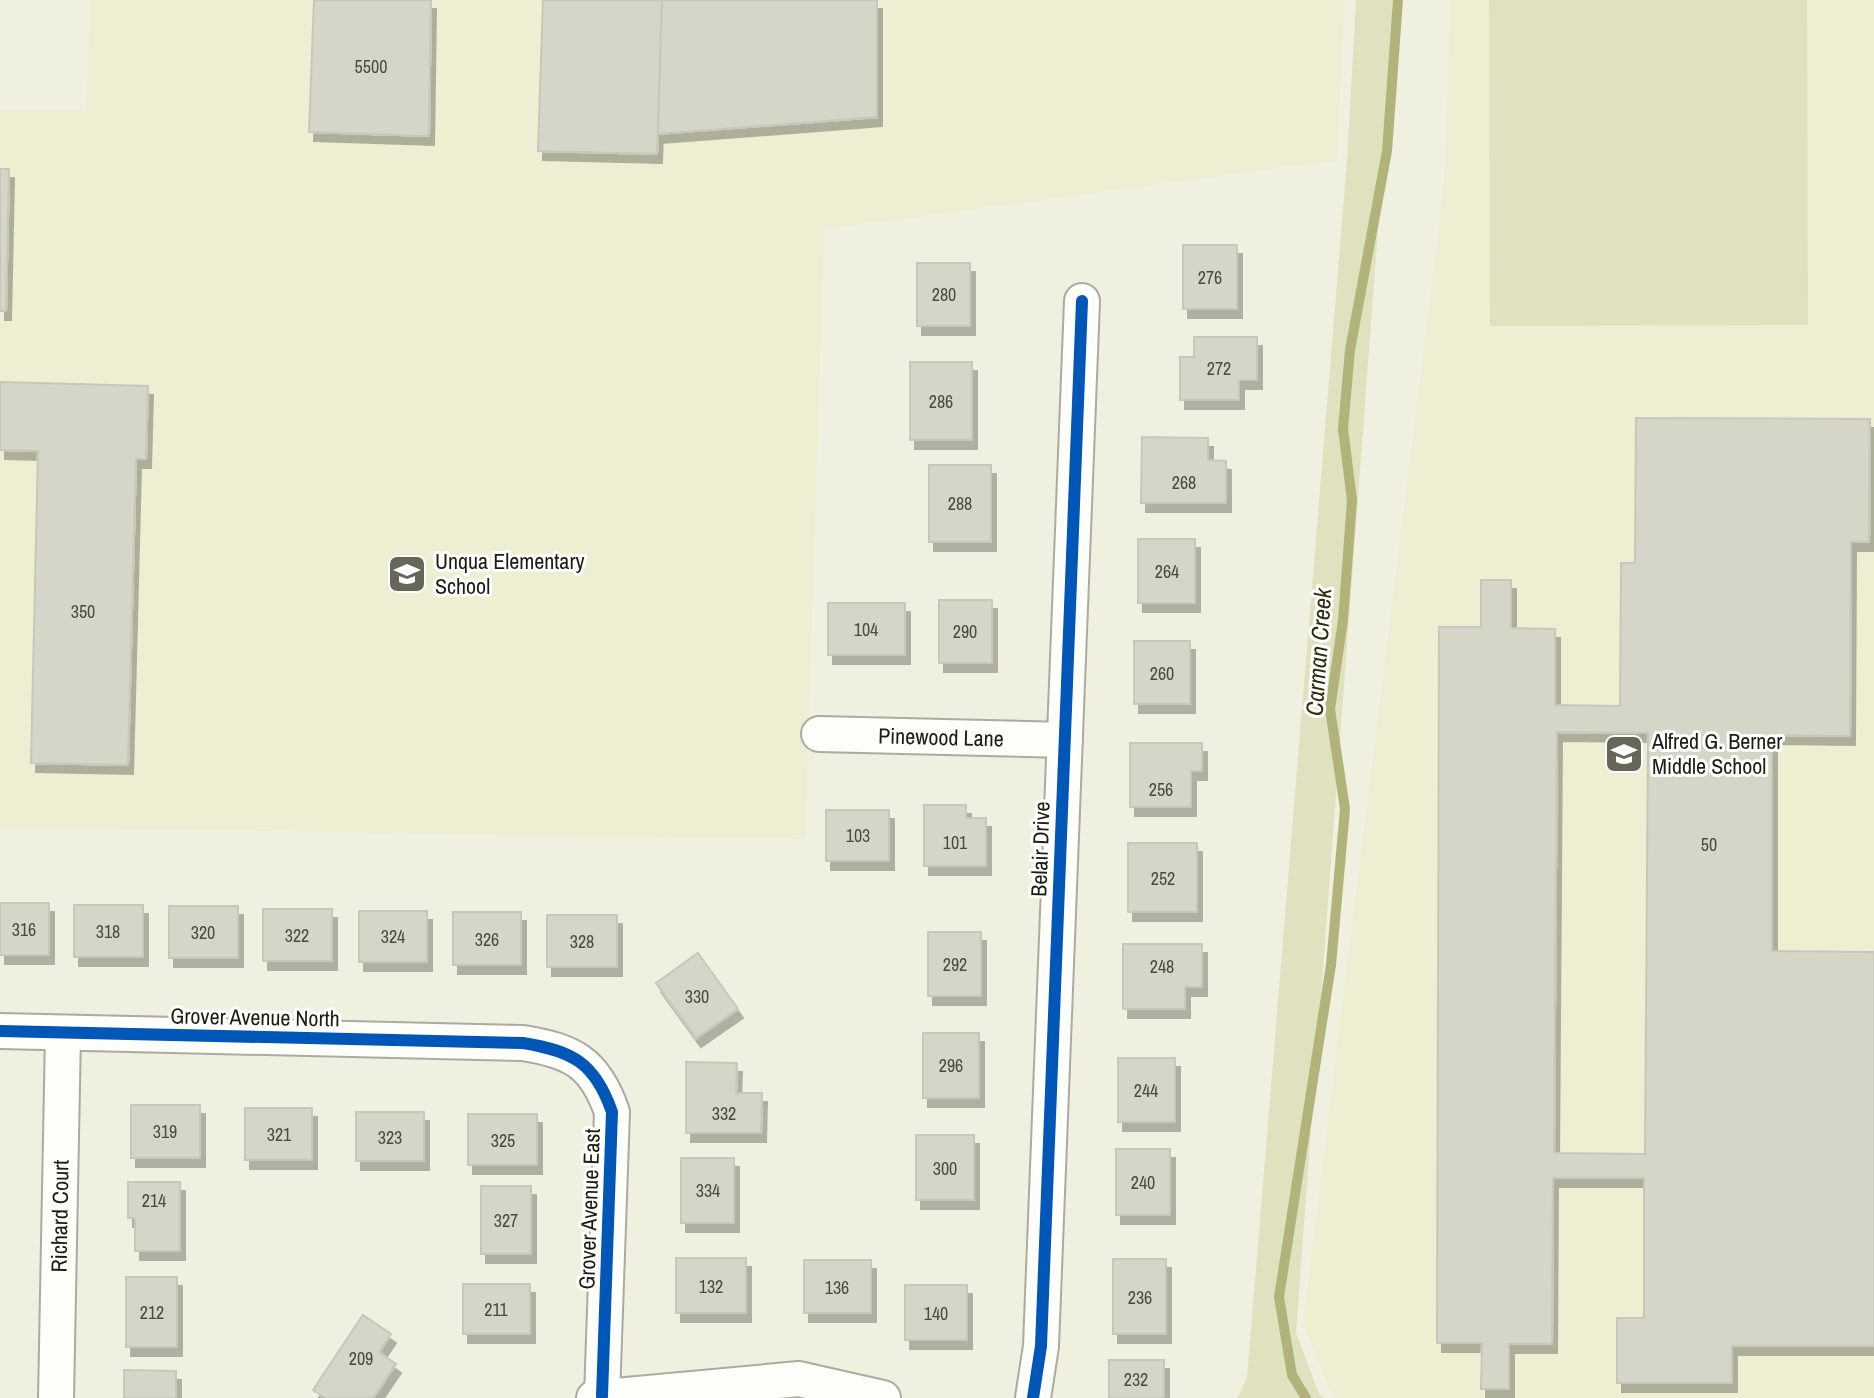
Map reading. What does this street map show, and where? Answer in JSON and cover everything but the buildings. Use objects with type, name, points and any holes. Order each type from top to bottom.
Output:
[{"type":"street","name":"Belair Drive","points":[[1033,1398],[1041,1346],[1082,301]]},
{"type":"street","name":"Pinewood Lane","points":[[819,734],[1065,740]]},
{"type":"street","name":"Grover Avenue North","points":[[0,1031],[510,1043]]},
{"type":"street","name":"Richard Court","points":[[56,1398],[63,1033]]},
{"type":"street","name":"Grover Avenue East","points":[[510,1043],[555,1048],[590,1067],[602,1083],[612,1112],[598,1397]]},
{"type":"street","points":[[598,1397],[799,1379],[883,1398]]},
{"type":"shaded area","name":"Unqua Elementary School","points":[[91,0],[1344,0],[1337,160],[824,229],[805,839],[0,827],[0,110],[86,110]]},
{"type":"shaded area","points":[[1356,0],[1395,0],[1296,1332],[1319,1394],[1325,1398],[1237,1398],[1247,1378],[1347,161]]},
{"type":"shaded area","name":"Alfred G. Berner Middle School","points":[[1451,0],[1874,0],[1874,1398],[1342,1398],[1331,1392],[1303,1323],[1444,185]]},
{"type":"shaded area","points":[[1489,0],[1807,0],[1808,325],[1490,326]]},
{"type":"waterway","name":"Carman Creek","points":[[1306,1398],[1292,1375],[1279,1297],[1331,965],[1345,809],[1330,709],[1343,620],[1352,500],[1343,429],[1350,350],[1387,151],[1398,0]]},
{"type":"cycle path","points":[[1033,1398],[1041,1346],[1082,301]]},
{"type":"cycle path","points":[[0,1031],[523,1043],[569,1055],[590,1071],[612,1112],[602,1396]]},
{"type":"place","name":"Unqua Elementary School","points":[[407,574]]},
{"type":"place","name":"Alfred G. Berner Middle School","points":[[1624,754]]}]
